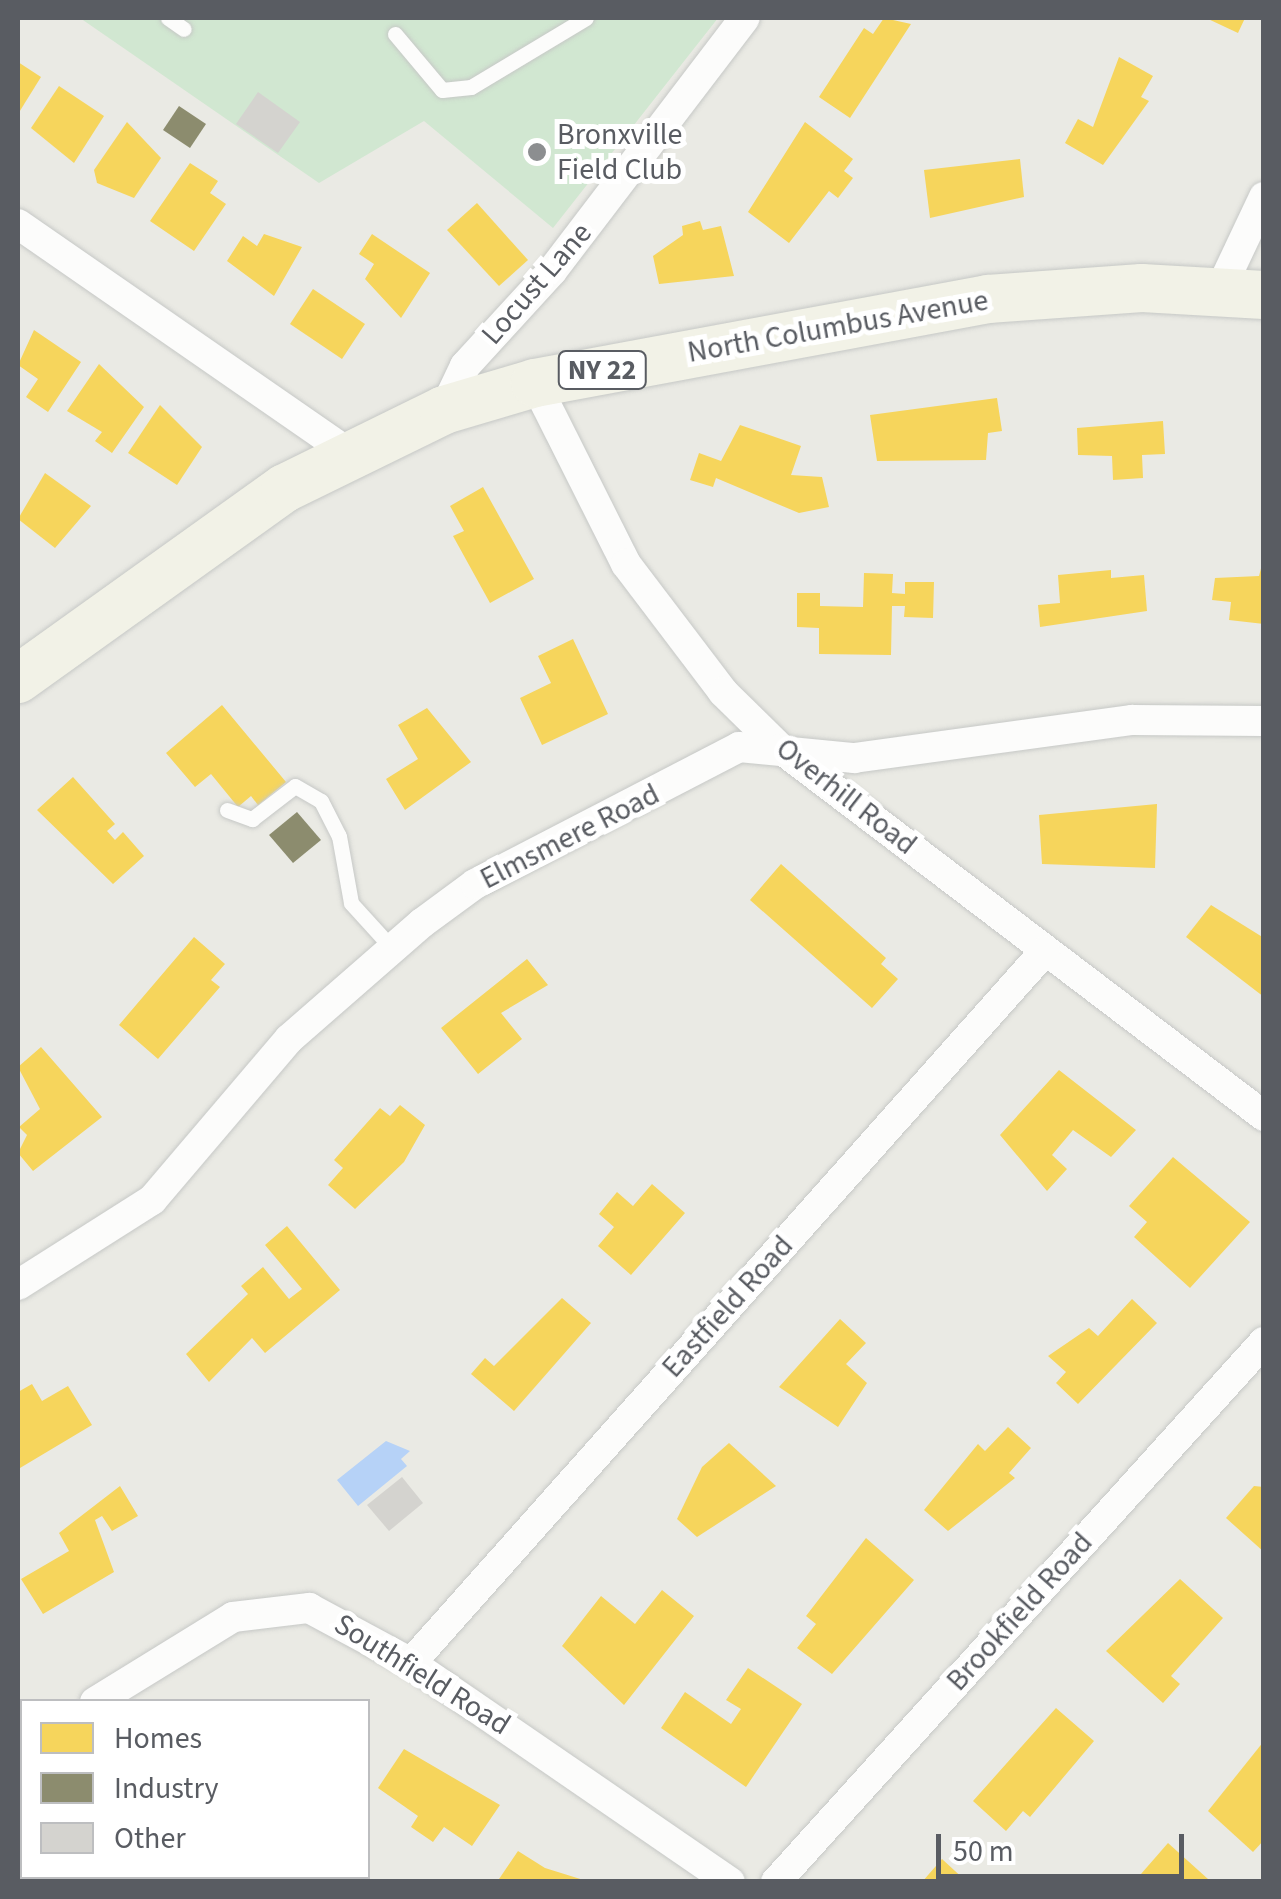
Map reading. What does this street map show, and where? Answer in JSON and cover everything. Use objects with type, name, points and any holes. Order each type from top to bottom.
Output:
[{"type":"main road","name":"North Columbus Avenue","points":[[18,677],[220,530],[350,454],[444,410],[535,382],[988,300],[1072,289],[1242,293]]},
{"type":"street","name":"Locust Lane","points":[[444,410],[465,366],[597,215],[745,18]]},
{"type":"street","points":[[1242,293],[1264,196]]},
{"type":"street","points":[[18,224],[350,454]]},
{"type":"street","name":"Overhill Road","points":[[535,382],[650,602],[685,652],[781,749],[1264,1116]]},
{"type":"street","name":"Elmsmere Road","points":[[18,1285],[152,1200],[290,1039],[392,948],[475,884],[739,747],[854,758],[1132,720],[1264,721]]},
{"type":"street","name":"Eastfield Road","points":[[411,1662],[1045,952]]},
{"type":"street","name":"Brookfield Road","points":[[776,1882],[1264,1342]]},
{"type":"street","name":"Southfield Road","points":[[100,1699],[259,1609],[309,1608],[411,1662],[730,1882]]},
{"type":"lane","points":[[168,18],[184,29]]},
{"type":"lane","points":[[394,34],[442,90],[471,87],[586,18]]},
{"type":"lane","points":[[227,810],[252,818],[295,786],[310,792],[333,819],[352,903],[392,948]]},
{"type":"green space","name":"Bronxville Field Club","points":[[80,18],[718,18],[553,228],[424,121],[319,183]]},
{"type":"water","points":[[386,1441],[410,1451],[401,1459],[407,1466],[358,1506],[337,1480]]},
{"type":"building: Homes","points":[[884,18],[911,24],[850,118],[819,97],[864,28],[873,34]]},
{"type":"building: Homes","points":[[1206,18],[1245,18],[1238,33]]},
{"type":"building: Homes","points":[[1119,57],[1153,76],[1141,97],[1149,101],[1103,165],[1065,143],[1078,119],[1093,127]]},
{"type":"building: Homes","points":[[18,62],[41,77],[18,114]]},
{"type":"building: Homes","points":[[59,86],[104,116],[74,163],[31,128]]},
{"type":"building: Homes","points":[[127,122],[161,158],[134,198],[97,183],[94,170]]},
{"type":"building: Homes","points":[[805,122],[853,159],[844,171],[853,178],[838,198],[829,191],[789,243],[748,212]]},
{"type":"building: Homes","points":[[1020,159],[1024,197],[930,218],[924,170]]},
{"type":"building: Homes","points":[[190,163],[218,181],[210,193],[226,204],[194,251],[150,221]]},
{"type":"building: Homes","points":[[477,203],[528,260],[499,286],[447,230]]},
{"type":"building: Homes","points":[[700,221],[703,230],[721,226],[734,276],[659,284],[653,256],[683,235],[682,226]]},
{"type":"building: Homes","points":[[264,234],[302,247],[274,296],[227,261],[243,236],[257,246]]},
{"type":"building: Homes","points":[[372,234],[430,273],[401,318],[365,279],[374,264],[359,254]]},
{"type":"building: Homes","points":[[313,289],[365,324],[342,359],[290,324]]},
{"type":"building: Homes","points":[[34,330],[81,362],[48,412],[26,397],[38,379],[18,365]]},
{"type":"building: Homes","points":[[99,364],[144,407],[112,453],[95,441],[102,432],[67,411]]},
{"type":"building: Homes","points":[[997,398],[1002,431],[988,433],[986,460],[877,461],[870,415]]},
{"type":"building: Homes","points":[[160,405],[202,447],[177,485],[128,453]]},
{"type":"building: Homes","points":[[1163,421],[1165,454],[1142,455],[1143,478],[1113,480],[1112,456],[1078,455],[1077,428]]},
{"type":"building: Homes","points":[[740,425],[801,446],[791,475],[822,477],[829,507],[799,513],[716,478],[713,487],[690,480],[699,453],[721,461]]},
{"type":"building: Homes","points":[[45,473],[91,506],[55,548],[18,519]]},
{"type":"building: Homes","points":[[483,487],[534,579],[490,603],[453,536],[464,531],[450,506]]},
{"type":"building: Homes","points":[[1264,557],[1264,624],[1229,620],[1231,602],[1212,600],[1215,578],[1259,576]]},
{"type":"building: Homes","points":[[1111,570],[1111,578],[1144,575],[1147,611],[1040,627],[1038,605],[1060,603],[1058,575]]},
{"type":"building: Homes","points":[[864,573],[893,574],[892,593],[905,594],[905,582],[934,582],[933,618],[904,617],[905,606],[892,606],[891,655],[819,654],[819,628],[797,627],[797,593],[820,593],[820,606],[863,607]]},
{"type":"building: Homes","points":[[573,639],[608,714],[542,745],[520,698],[551,683],[538,656]]},
{"type":"building: Homes","points":[[222,705],[286,782],[258,805],[251,796],[238,807],[211,774],[195,787],[166,753]]},
{"type":"building: Homes","points":[[427,708],[471,762],[405,810],[386,779],[418,759],[398,725]]},
{"type":"building: Homes","points":[[73,777],[115,824],[107,831],[115,840],[123,832],[144,856],[113,884],[37,810]]},
{"type":"building: Homes","points":[[1157,804],[1155,868],[1042,864],[1039,815]]},
{"type":"building: Homes","points":[[781,864],[886,958],[881,964],[898,979],[872,1008],[750,900]]},
{"type":"building: Homes","points":[[1211,905],[1264,938],[1264,997],[1186,937]]},
{"type":"building: Homes","points":[[194,937],[225,964],[211,980],[220,987],[158,1059],[119,1025]]},
{"type":"building: Homes","points":[[527,959],[548,985],[501,1013],[522,1039],[478,1074],[441,1028]]},
{"type":"building: Homes","points":[[41,1047],[102,1117],[33,1171],[18,1153],[27,1135],[19,1127],[40,1109],[18,1067]]},
{"type":"building: Homes","points":[[1059,1070],[1136,1130],[1111,1157],[1073,1130],[1052,1155],[1067,1169],[1047,1191],[1000,1135]]},
{"type":"building: Homes","points":[[400,1105],[425,1125],[404,1162],[355,1209],[328,1185],[343,1168],[334,1160],[380,1108],[390,1116]]},
{"type":"building: Homes","points":[[1173,1157],[1250,1222],[1190,1288],[1134,1237],[1147,1222],[1129,1206]]},
{"type":"building: Homes","points":[[652,1184],[685,1213],[631,1275],[598,1246],[614,1227],[599,1214],[617,1192],[633,1206]]},
{"type":"building: Homes","points":[[287,1226],[340,1290],[265,1353],[252,1338],[209,1382],[186,1354],[248,1294],[241,1286],[263,1267],[289,1299],[302,1289],[265,1245]]},
{"type":"building: Homes","points":[[562,1298],[591,1323],[514,1411],[471,1374],[485,1358],[494,1366]]},
{"type":"building: Homes","points":[[1132,1299],[1157,1323],[1078,1404],[1056,1383],[1066,1372],[1048,1356],[1089,1328],[1098,1336]]},
{"type":"building: Homes","points":[[840,1319],[866,1343],[846,1364],[867,1383],[838,1427],[779,1387]]},
{"type":"building: Homes","points":[[32,1384],[42,1401],[68,1386],[92,1425],[20,1468],[18,1392]]},
{"type":"building: Homes","points":[[1008,1427],[1031,1448],[1009,1473],[1015,1478],[948,1531],[924,1510],[978,1444],[985,1451]]},
{"type":"building: Homes","points":[[729,1443],[776,1486],[697,1537],[677,1519],[702,1467]]},
{"type":"building: Homes","points":[[120,1486],[138,1516],[112,1531],[102,1516],[95,1520],[114,1572],[43,1614],[21,1579],[69,1551],[59,1533]]},
{"type":"building: Homes","points":[[1254,1486],[1264,1487],[1264,1552],[1226,1518]]},
{"type":"building: Homes","points":[[866,1538],[914,1580],[832,1674],[797,1648],[816,1624],[806,1616]]},
{"type":"building: Homes","points":[[1180,1579],[1223,1618],[1171,1676],[1180,1684],[1163,1703],[1106,1651]]},
{"type":"building: Homes","points":[[662,1590],[694,1616],[624,1705],[562,1646],[601,1596],[635,1624]]},
{"type":"building: Homes","points":[[748,1668],[802,1704],[746,1787],[661,1728],[685,1692],[731,1724],[741,1709],[726,1700]]},
{"type":"building: Homes","points":[[1056,1708],[1094,1741],[1030,1817],[1023,1811],[1006,1831],[973,1801]]},
{"type":"building: Homes","points":[[1264,1741],[1264,1840],[1253,1852],[1208,1811]]},
{"type":"building: Homes","points":[[404,1749],[500,1805],[472,1846],[444,1827],[433,1842],[411,1827],[418,1816],[378,1788]]},
{"type":"building: Homes","points":[[1168,1843],[1208,1879],[1206,1882],[1134,1882]]},
{"type":"building: Homes","points":[[518,1851],[545,1868],[590,1882],[497,1882]]},
{"type":"building: Homes","points":[[942,1859],[967,1882],[922,1882]]},
{"type":"building: Homes","points":[[20,1873],[20,1879],[59,1879],[18,1882]]},
{"type":"building: Industry","points":[[179,106],[206,124],[190,148],[163,130]]},
{"type":"building: Industry","points":[[297,812],[321,840],[293,863],[269,835]]},
{"type":"building: Other","points":[[258,92],[300,122],[278,153],[236,124]]},
{"type":"building: Other","points":[[402,1477],[423,1503],[389,1531],[367,1505]]},
{"type":"place","name":"Bronxville Field Club","points":[[537,152]]}]
